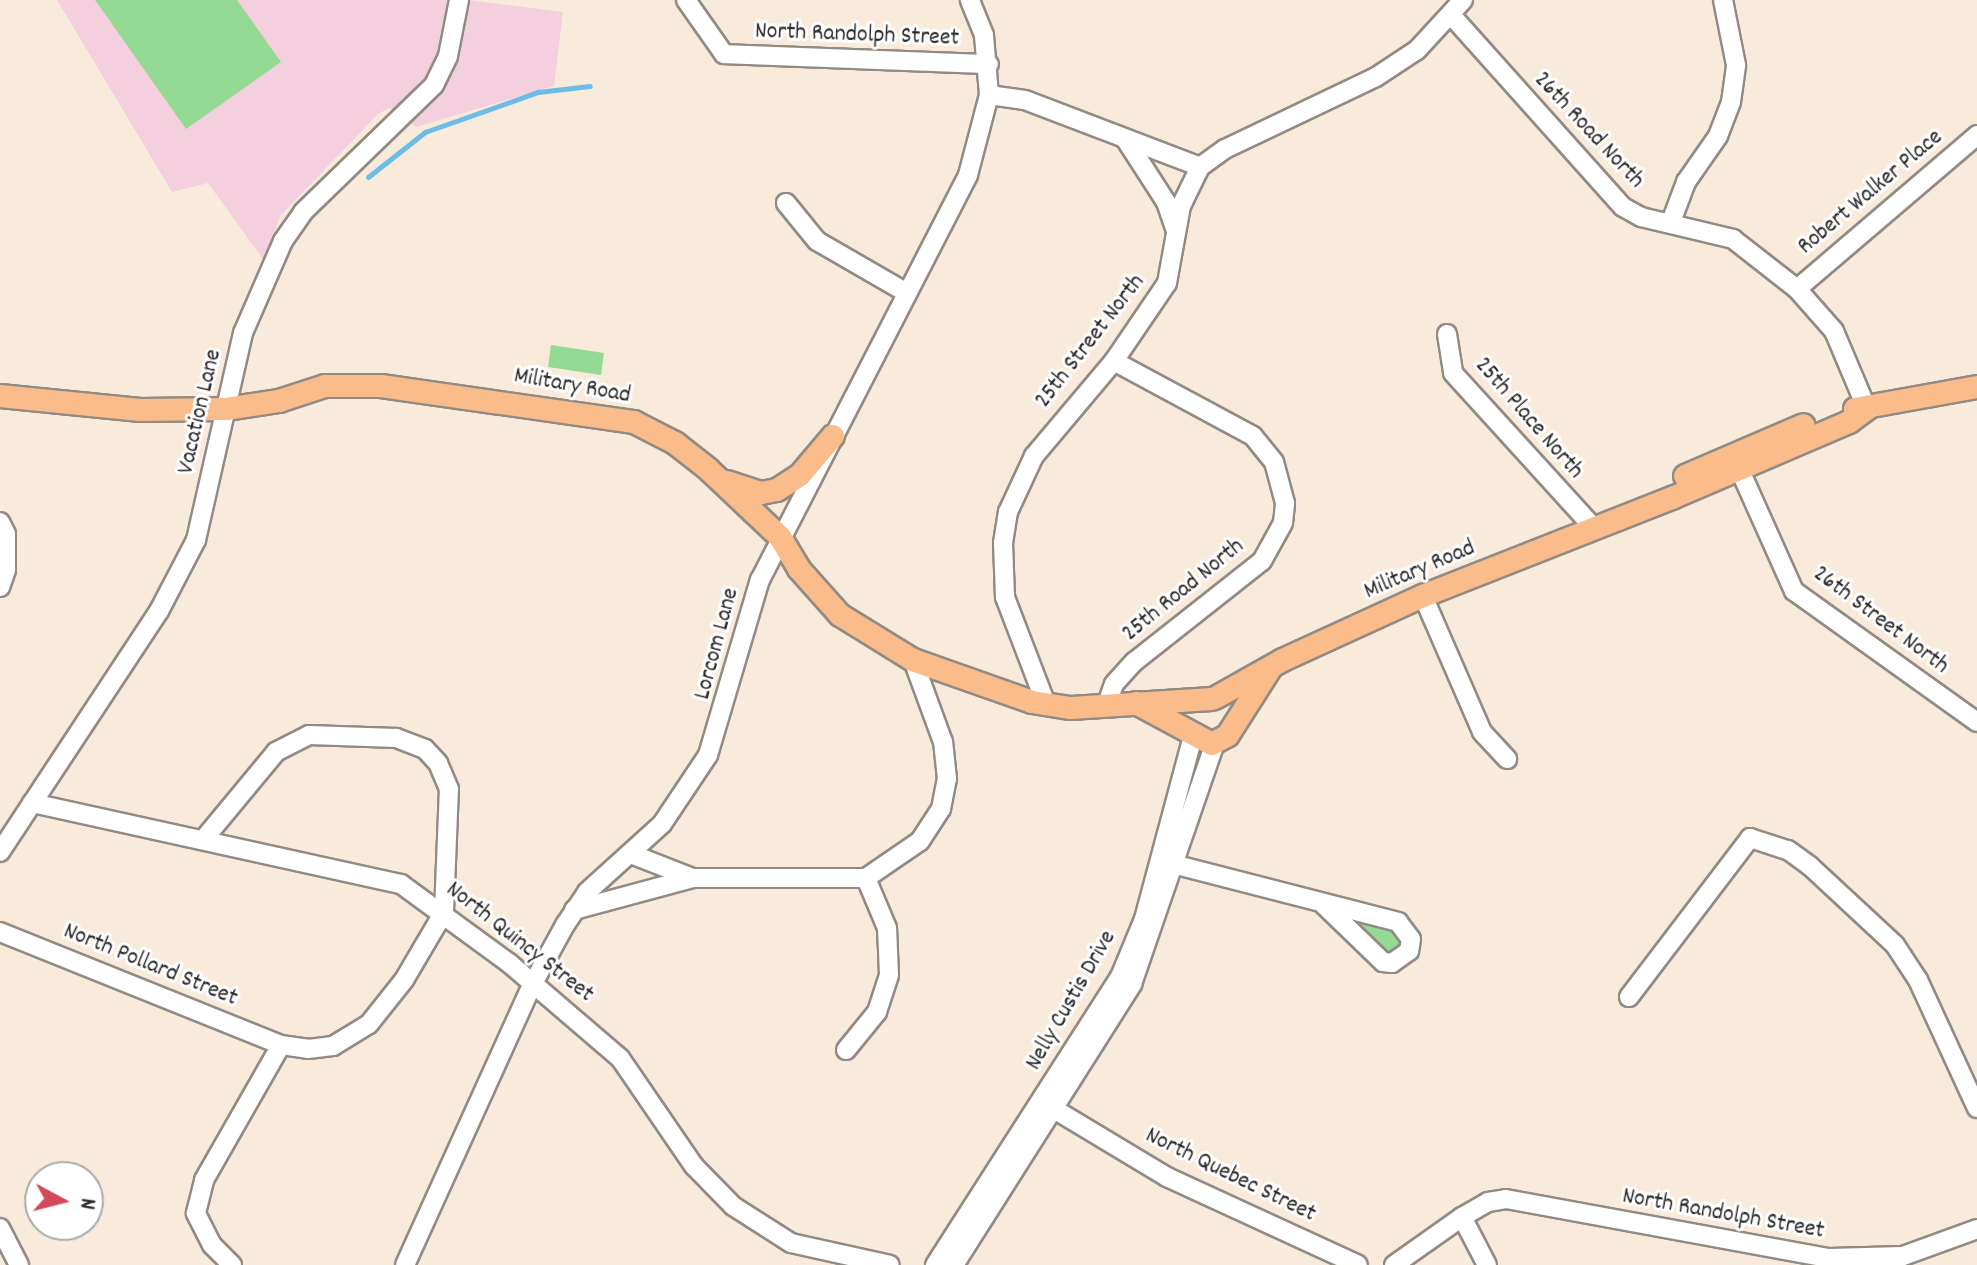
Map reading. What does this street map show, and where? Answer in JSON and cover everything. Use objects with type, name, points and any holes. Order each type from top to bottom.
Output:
[{"type":"main road","name":"Military Road","points":[[0,396],[140,410],[226,409],[279,401],[325,386],[381,386],[561,408],[634,422],[675,443],[708,469],[780,537],[799,569],[840,615],[913,660],[1046,704],[1106,707],[1214,698],[1423,596],[1593,527],[1843,408],[1867,409],[1977,387]]},
{"type":"main road","points":[[708,469],[743,490],[777,490],[800,475],[833,436]]},
{"type":"main road","name":"Military Road","points":[[1234,720],[1271,668]]},
{"type":"main road","points":[[1136,703],[1200,738],[1228,735],[1234,720],[1232,706],[1214,698],[1198,713],[1200,738]]},
{"type":"street","name":"Vacation Lane","points":[[0,852],[159,611],[196,540],[243,333],[283,241],[303,212],[434,85],[448,56],[459,0]]},
{"type":"street","name":"North Randolph Street","points":[[686,0],[724,54],[989,64]]},
{"type":"street","name":"Lorcom Lane","points":[[405,1265],[531,987],[574,910],[662,824],[708,755],[760,580],[968,175],[989,95],[989,64],[970,0]]},
{"type":"street","points":[[989,95],[1025,100],[1200,167],[1225,149],[1376,77],[1417,50],[1452,16],[1463,0]]},
{"type":"street","points":[[1671,222],[1686,182],[1718,136],[1731,102],[1736,65],[1723,0]]},
{"type":"street","name":"26th Road North","points":[[1452,16],[1609,194],[1641,217],[1733,239],[1797,289],[1834,331],[1867,409]]},
{"type":"street","name":"Robert Walker Place","points":[[1797,289],[1977,135]]},
{"type":"street","points":[[1126,140],[1166,202],[1175,231]]},
{"type":"street","name":"25th Street North","points":[[1046,704],[1031,653],[1005,597],[1003,543],[1008,512],[1034,456],[1114,361],[1167,283],[1175,231],[1200,167]]},
{"type":"street","points":[[786,203],[817,241],[907,293]]},
{"type":"street","name":"25th Place North","points":[[1447,334],[1453,373],[1593,527]]},
{"type":"street","name":"25th Road North","points":[[1106,707],[1114,684],[1134,662],[1262,561],[1283,523],[1285,503],[1274,462],[1253,436],[1114,361]]},
{"type":"street","name":"26th Street North","points":[[1736,461],[1794,591],[1977,722]]},
{"type":"street","points":[[0,522],[6,534],[6,570],[0,587]]},
{"type":"street","points":[[1423,596],[1482,732],[1507,759]]},
{"type":"street","points":[[574,910],[693,878],[866,878],[920,841],[941,809],[947,779],[943,742],[913,660]]},
{"type":"street","points":[[203,840],[276,752],[309,735],[360,733],[425,749],[449,789],[444,912],[404,980],[369,1024],[333,1046],[281,1045],[204,1180],[196,1213],[212,1245],[232,1265]]},
{"type":"street","name":"Nelly Custis Drive","points":[[954,1265],[1126,981],[1167,863],[1200,738]]},
{"type":"street","name":"North Quincy Street","points":[[32,803],[401,884],[444,912],[531,987],[591,1030],[626,1064],[694,1166],[733,1206],[791,1243],[890,1265]]},
{"type":"street","points":[[1629,997],[1750,838],[1788,850],[1810,866],[1895,945],[1918,980],[1977,1108]]},
{"type":"street","points":[[631,854],[693,878]]},
{"type":"street","points":[[1167,863],[1324,905]]},
{"type":"street","points":[[846,1050],[877,1012],[889,975],[887,928],[866,878]]},
{"type":"street","name":"North Pollard Street","points":[[0,932],[281,1045]]},
{"type":"street","name":"Nelly Custis Drive","points":[[935,1265],[1048,1106]]},
{"type":"street","name":"North Quebec Street","points":[[1048,1106],[1167,1177],[1358,1265]]},
{"type":"street","name":"North Randolph Street","points":[[1462,1217],[1488,1202],[1514,1198],[1829,1258],[1903,1260],[1977,1229]]},
{"type":"street","points":[[1394,1265],[1462,1217],[1487,1265]]},
{"type":"street","points":[[0,1228],[19,1265]]},
{"type":"shaded area","points":[[57,0],[469,0],[563,12],[554,86],[416,127],[389,108],[378,114],[281,215],[263,259],[208,183],[172,192]]},
{"type":"green space","points":[[95,0],[237,0],[281,62],[186,129]]},
{"type":"green space","points":[[551,345],[604,353],[601,375],[548,367]]},
{"type":"green space","points":[[1353,921],[1397,930],[1403,945],[1389,955],[1382,952]]},
{"type":"waterway","points":[[368,177],[425,132],[538,92],[590,86]]}]
